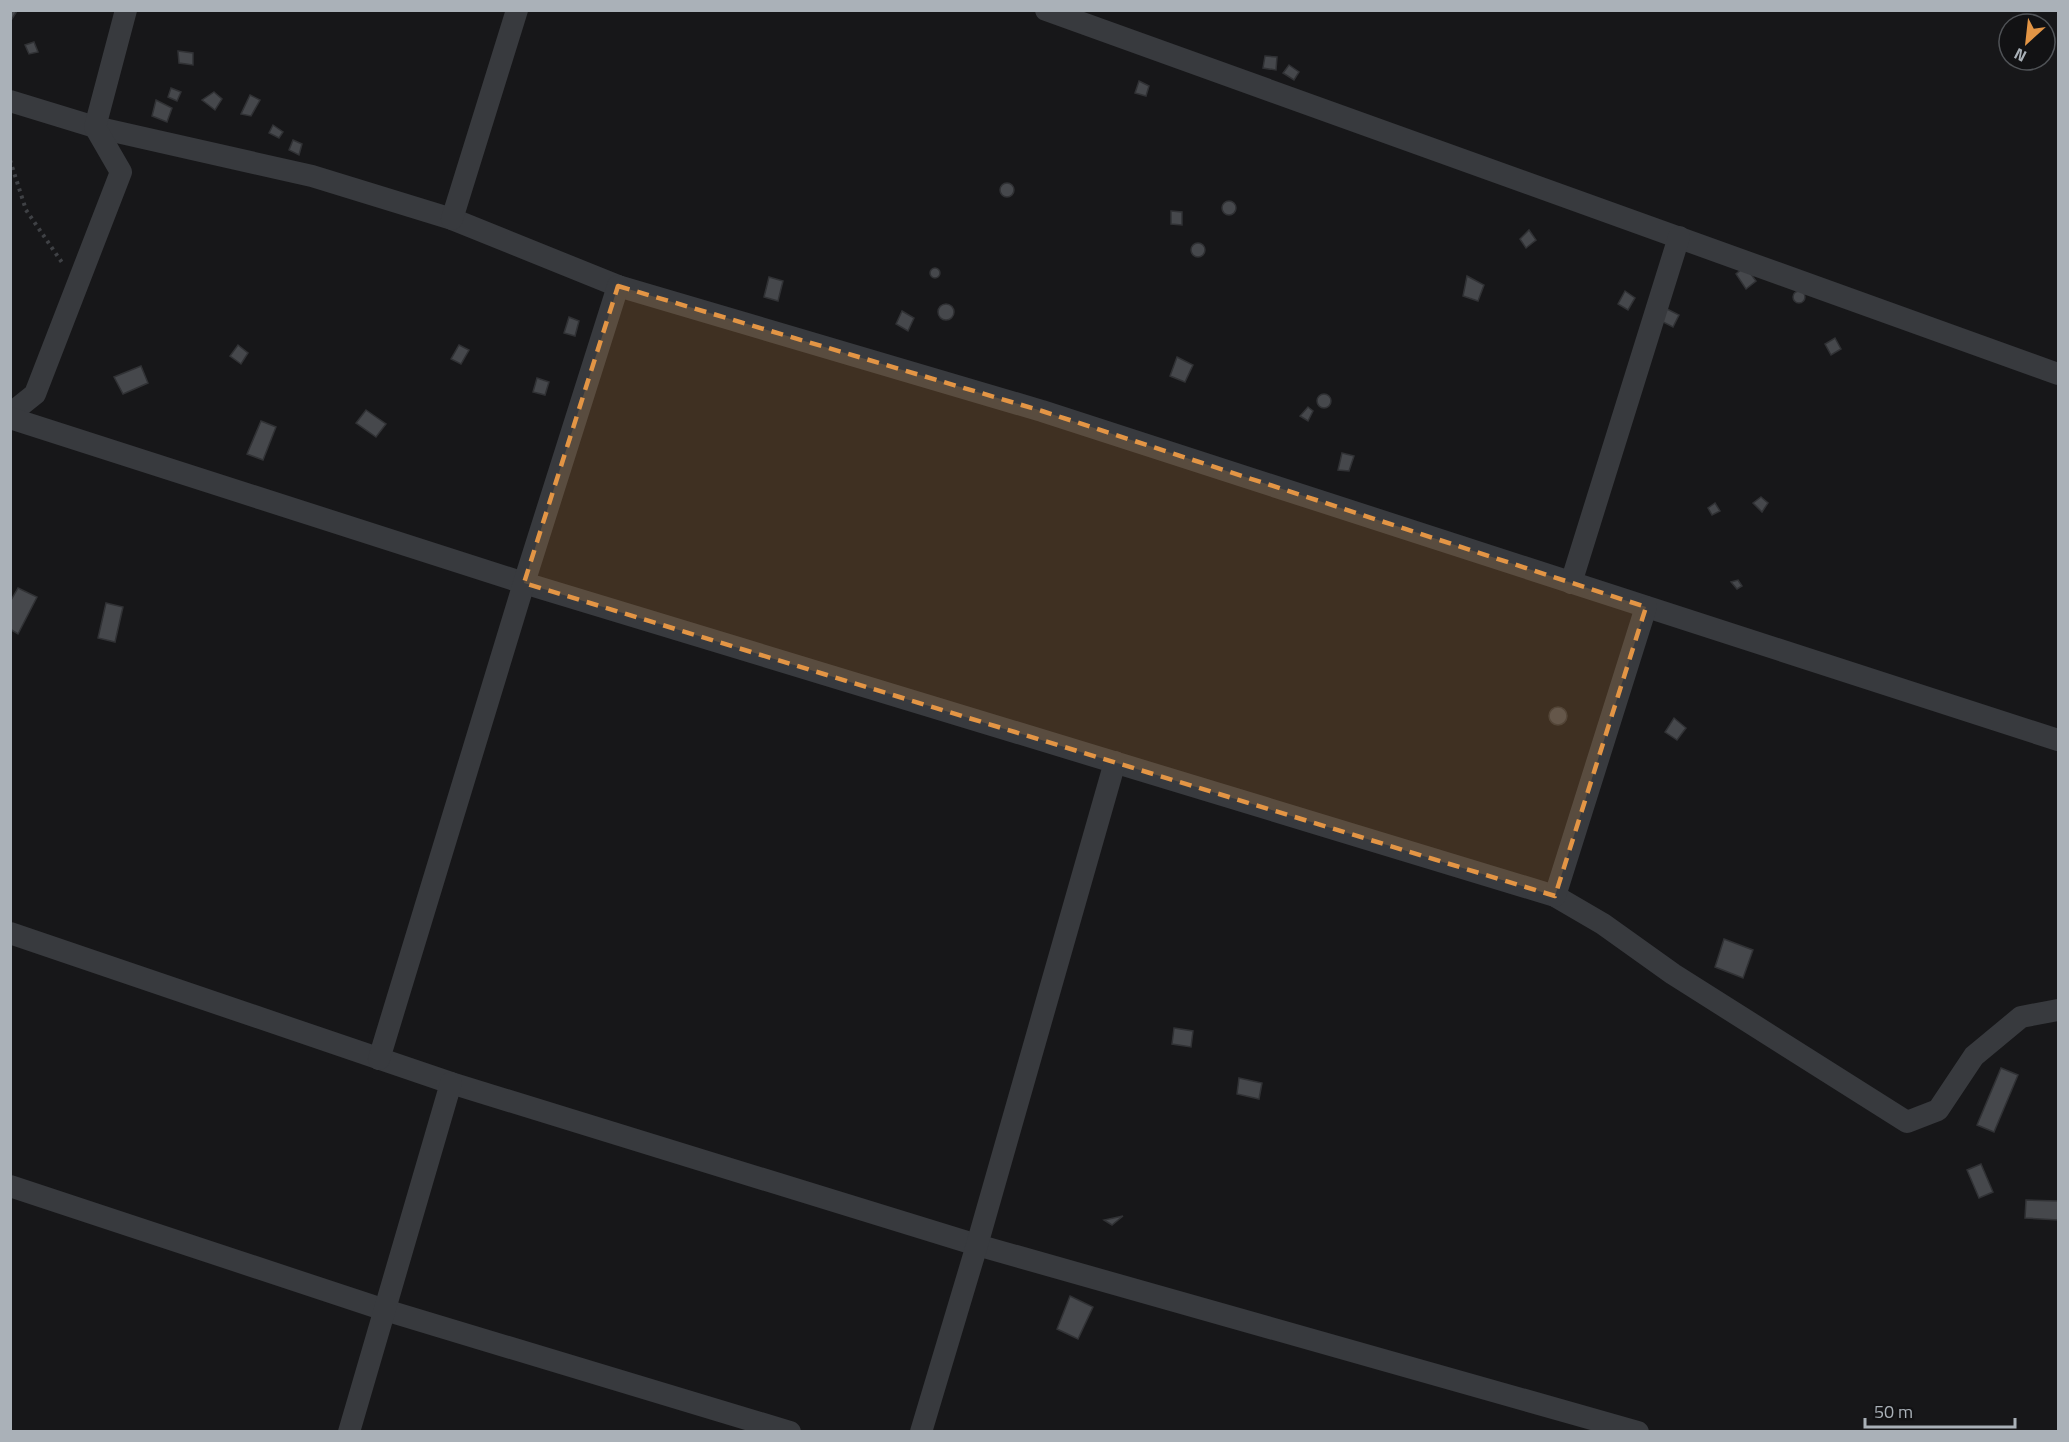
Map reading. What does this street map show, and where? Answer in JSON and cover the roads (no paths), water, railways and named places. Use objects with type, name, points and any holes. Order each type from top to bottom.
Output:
[{"type":"street","points":[[10,416],[35,394],[121,172],[95,127],[126,10]]},
{"type":"street","points":[[452,219],[517,10]]},
{"type":"street","points":[[1046,10],[2058,374]]},
{"type":"street","points":[[10,101],[95,127],[312,176],[452,219],[618,286],[1042,411],[2058,740]]},
{"type":"street","points":[[1571,583],[1679,237]]},
{"type":"street","points":[[379,1059],[524,583],[618,286]]},
{"type":"street","points":[[10,416],[524,583],[1555,896],[1603,924],[1672,974],[1907,1122],[1938,1110],[1974,1056],[2021,1017],[2058,1010]]},
{"type":"street","points":[[1555,896],[1646,607]]},
{"type":"street","points":[[921,1431],[1116,762]]},
{"type":"street","points":[[10,933],[451,1083],[977,1245],[1638,1431]]},
{"type":"street","points":[[349,1431],[451,1083]]},
{"type":"street","points":[[10,1185],[385,1310],[790,1431]]}]
